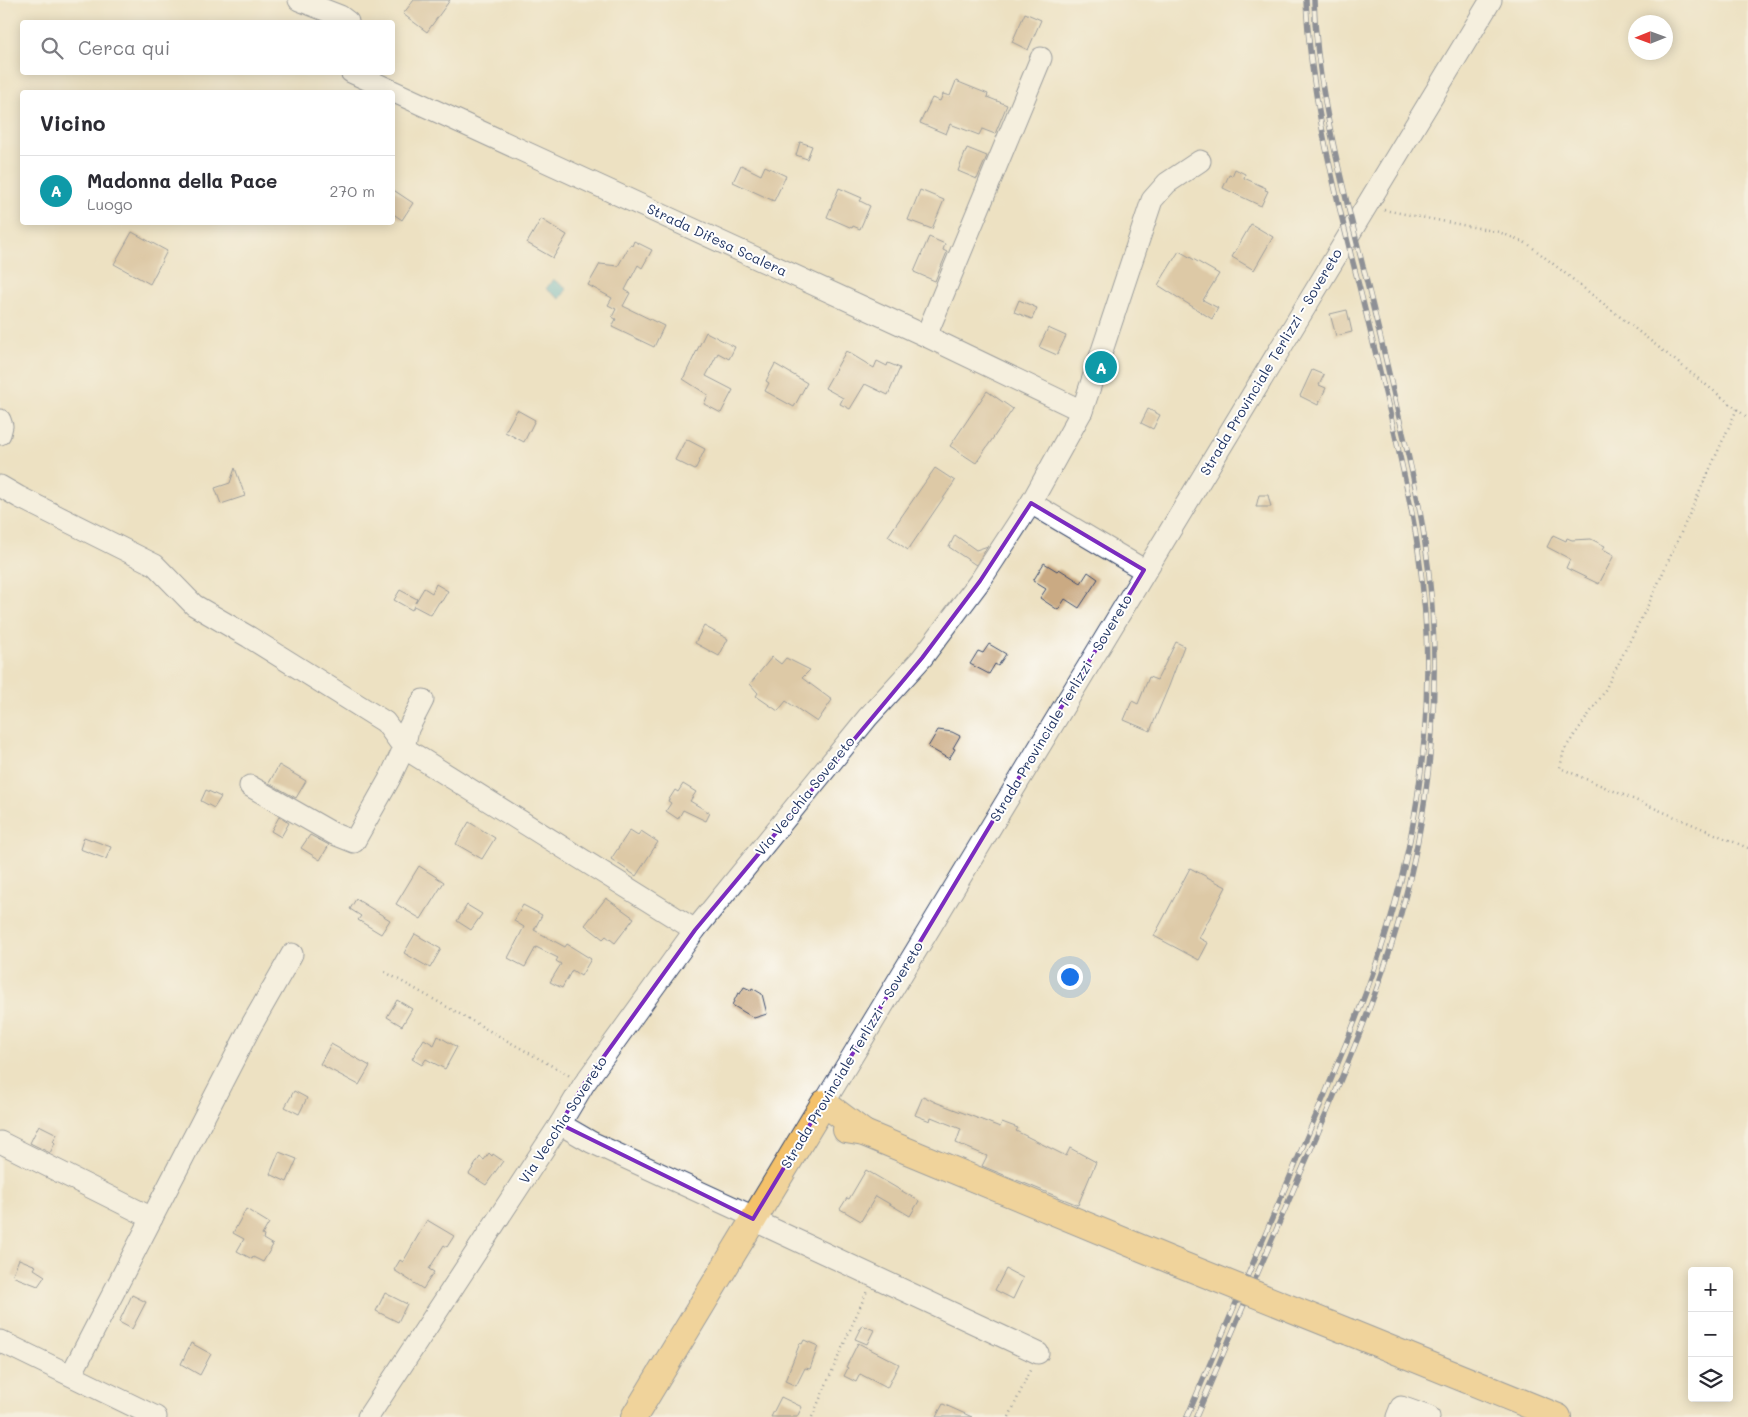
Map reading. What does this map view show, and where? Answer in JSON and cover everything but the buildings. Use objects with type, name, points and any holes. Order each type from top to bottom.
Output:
[{"type":"main road","points":[[817,1113],[1175,1262],[1558,1417]]},
{"type":"main road","name":"Strada Provinciale Terlizzi - Sovereto","points":[[634,1417],[817,1113]]},
{"type":"street","points":[[299,0],[340,16],[345,20]]},
{"type":"street","name":"Strada Provinciale Terlizzi - Sovereto","points":[[817,1113],[1490,0]]},
{"type":"street","points":[[926,336],[1041,58]]},
{"type":"street","name":"Strada Difesa Scalera","points":[[358,75],[390,90]]},
{"type":"street","name":"Strada Difesa Scalera","points":[[395,92],[926,336],[1082,411]]},
{"type":"street","name":"Via Vecchia Sovereto","points":[[368,1417],[560,1124],[584,1084],[695,930],[868,718],[922,658],[980,581],[1031,503],[1082,411],[1152,200],[1167,183],[1200,161]]},
{"type":"street","points":[[0,420],[2,426],[0,434]]},
{"type":"street","points":[[0,486],[155,565],[194,605],[249,636],[385,722],[404,748],[695,930]]},
{"type":"street","points":[[1031,503],[1144,570]]},
{"type":"street","points":[[250,786],[334,834],[354,842],[390,778],[404,748],[408,729],[423,700]]},
{"type":"street","points":[[70,1375],[251,1026],[292,954]]},
{"type":"street","points":[[560,1124],[591,1142],[743,1212],[766,1226],[1038,1353]]},
{"type":"street","points":[[0,1142],[152,1218]]},
{"type":"street","points":[[0,1341],[156,1417]]},
{"type":"street","points":[[1397,1417],[1401,1407],[1429,1417]]},
{"type":"path","points":[[1366,206],[1499,232],[1528,244],[1748,418]]},
{"type":"path","points":[[1737,409],[1651,599],[1603,694],[1564,750],[1560,768],[1748,848]]},
{"type":"path","points":[[385,972],[584,1084]]},
{"type":"path","points":[[812,1417],[873,1276]]},
{"type":"path","points":[[1009,1417],[1038,1353]]},
{"type":"highlighted area","points":[[1031,503],[1144,570],[753,1219],[560,1124],[584,1084],[695,930],[922,658],[980,581]]},
{"type":"water","points":[[553,279],[567,289],[560,299],[546,289]]},
{"type":"railway","points":[[1187,1417],[1335,1071],[1380,954],[1401,879],[1411,833],[1424,739],[1427,692],[1427,644],[1424,597],[1415,533],[1406,481],[1322,129],[1312,65],[1306,0]]},
{"type":"railway","points":[[1196,1417],[1366,1018],[1388,956],[1398,924],[1420,828],[1432,731],[1433,633],[1430,585],[1422,520],[1409,458],[1331,133],[1321,80],[1314,0]]},
{"type":"place","name":"Madonna della Pace","points":[[1101,367]]}]
